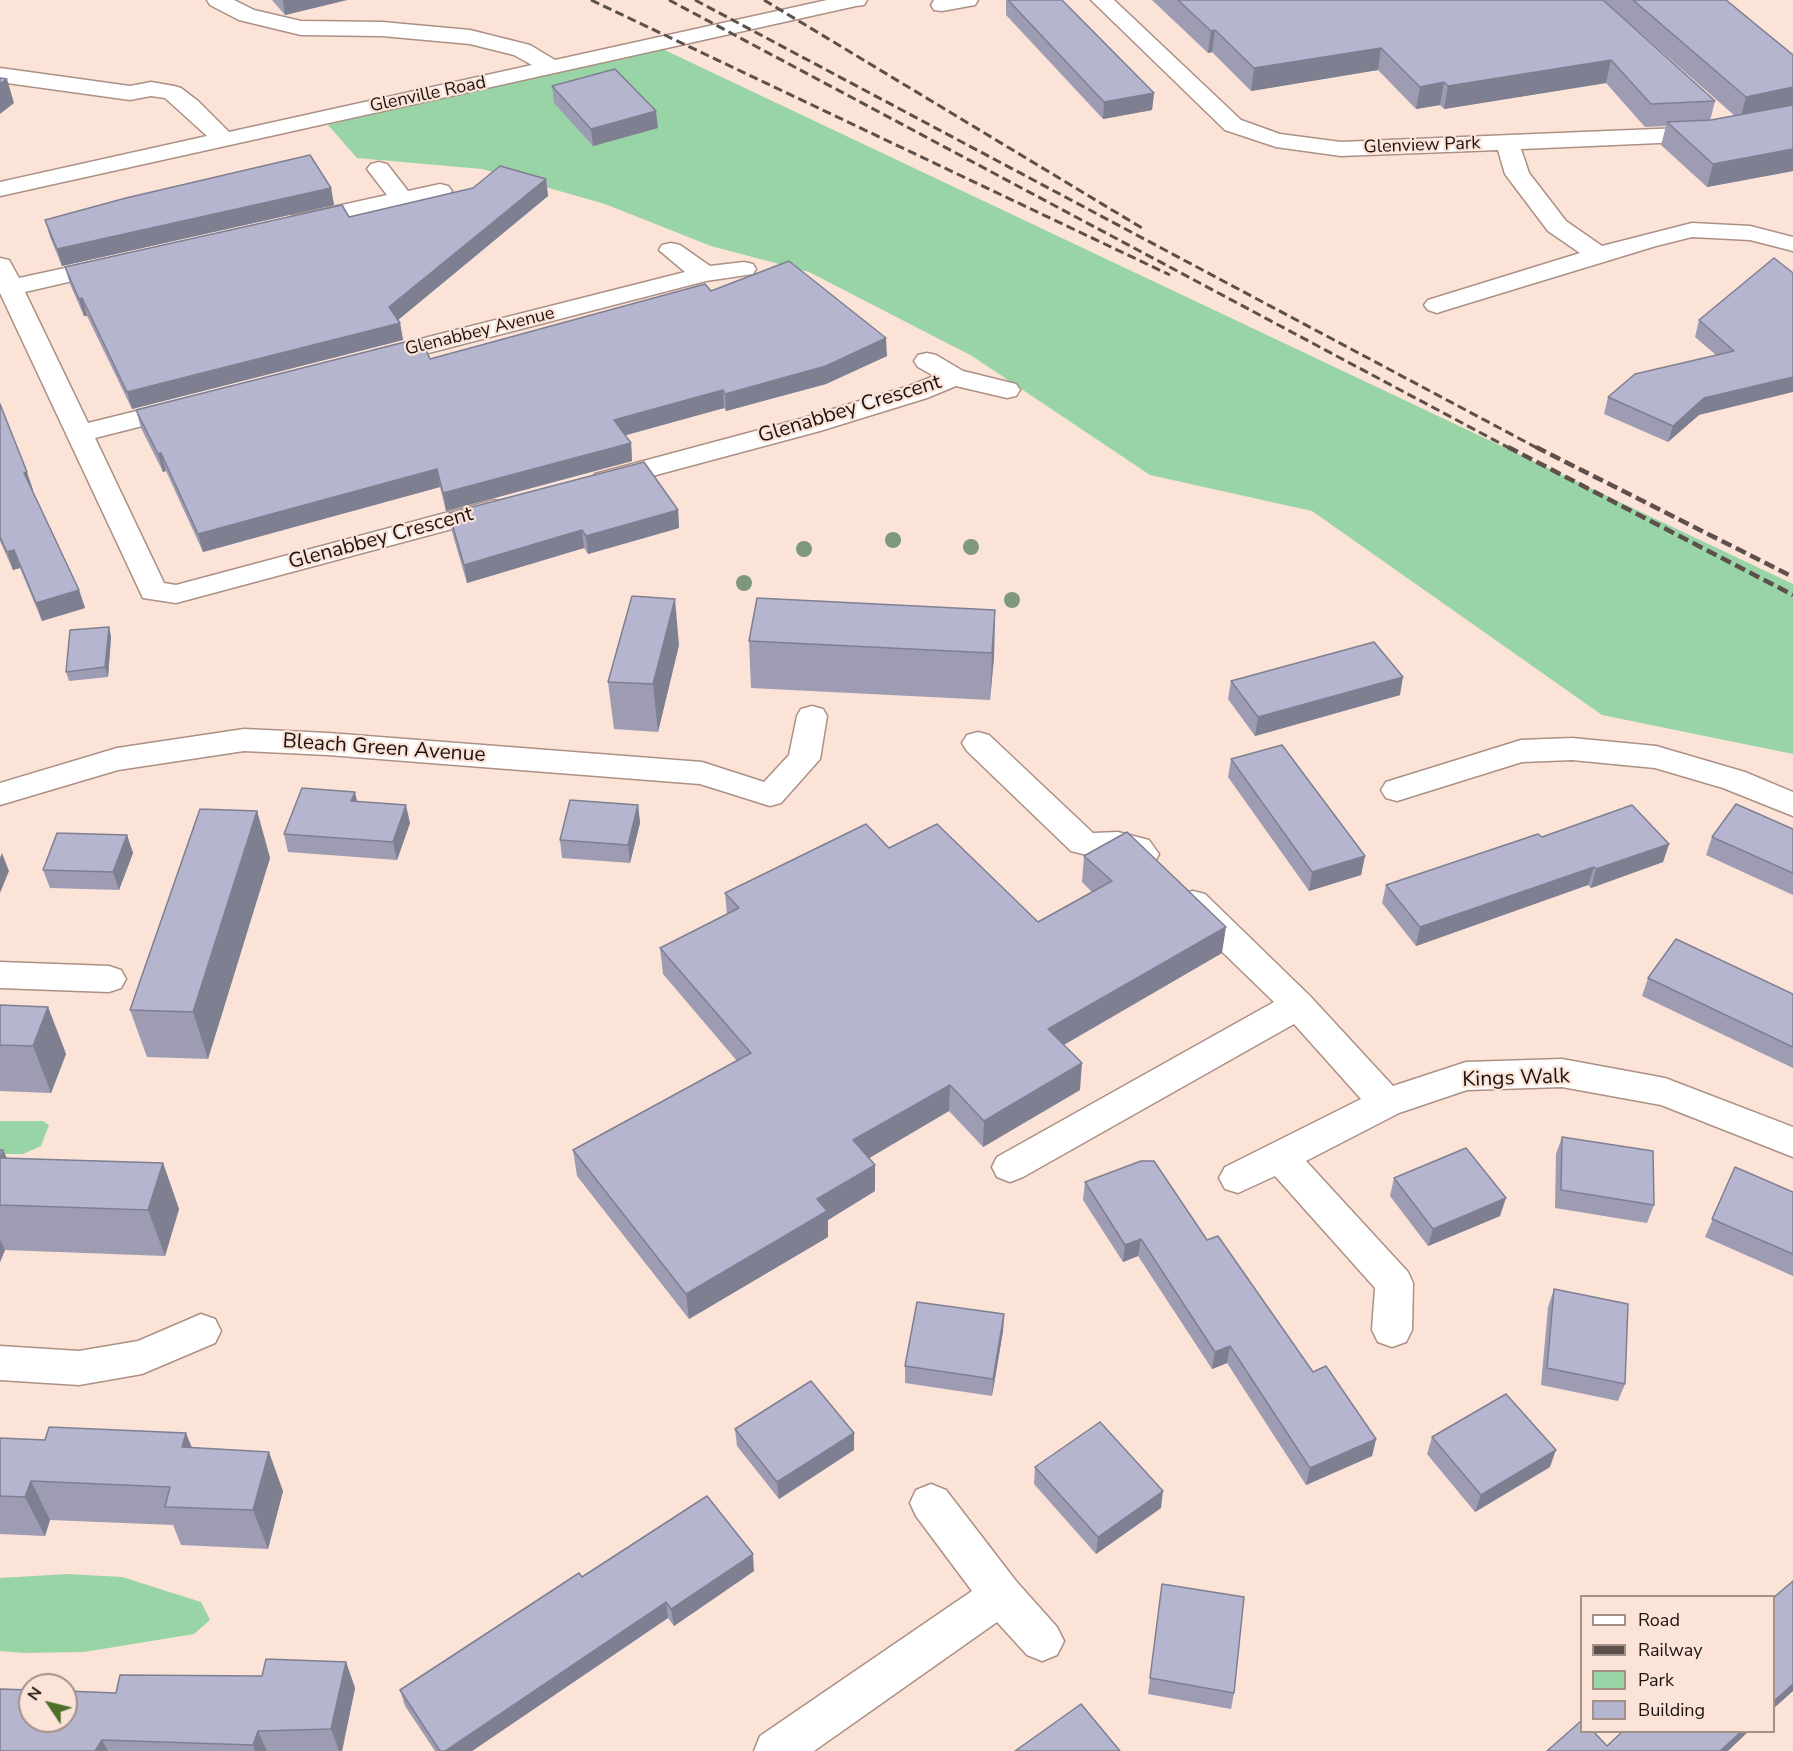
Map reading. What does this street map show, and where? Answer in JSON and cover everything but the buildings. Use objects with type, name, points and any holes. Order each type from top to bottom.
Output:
[{"type":"street","points":[[218,0],[247,15],[301,28],[382,29],[470,37],[522,50],[552,68]]},
{"type":"street","name":"Glenville Road","points":[[0,189],[856,0]]},
{"type":"street","points":[[942,5],[967,0]]},
{"type":"street","name":"Glenview Park","points":[[1102,0],[1233,124],[1276,140],[1341,149],[1507,142],[1734,130],[1793,117]]},
{"type":"street","points":[[0,75],[130,93],[151,89],[173,93],[190,106],[223,140]]},
{"type":"street","points":[[1716,115],[1734,130]]},
{"type":"street","points":[[1507,142],[1517,174],[1557,226],[1598,255]]},
{"type":"street","points":[[379,169],[401,198]]},
{"type":"street","points":[[274,227],[440,191]]},
{"type":"street","points":[[1437,305],[1649,240],[1692,230],[1750,233],[1793,244]]},
{"type":"street","points":[[670,250],[705,274]]},
{"type":"street","points":[[5,277],[136,259]]},
{"type":"street","name":"Glenabbey Avenue","points":[[354,364],[705,274],[744,269]]},
{"type":"street","name":"Glenabbey Crescent","points":[[5,277],[153,591],[176,594],[522,502]]},
{"type":"street","name":"Glenabbey Crescent","points":[[927,361],[954,377],[1007,390]]},
{"type":"street","name":"Glenabbey Crescent","points":[[580,486],[821,422],[918,392],[954,377]]},
{"type":"street","points":[[80,433],[206,401]]},
{"type":"street","name":"Bleach Green Avenue","points":[[0,794],[117,759],[155,751],[244,740],[328,744],[702,773],[770,795],[804,759],[812,716]]},
{"type":"street","points":[[978,743],[1083,843],[1099,846],[1118,844],[1137,848],[1298,1005],[1386,1103]]},
{"type":"street","points":[[1397,790],[1521,751],[1572,749],[1656,756],[1734,780],[1793,805]]},
{"type":"street","points":[[0,975],[109,979]]},
{"type":"street","points":[[1010,1167],[1298,1005]]},
{"type":"street","name":"Kings Walk","points":[[1238,1178],[1386,1103],[1467,1076],[1562,1073],[1665,1092],[1793,1142]]},
{"type":"street","points":[[1280,1157],[1394,1283],[1392,1330]]},
{"type":"street","points":[[0,1363],[79,1368],[142,1356],[201,1331]]},
{"type":"street","points":[[932,1503],[1002,1596],[1042,1641]]},
{"type":"street","points":[[776,1751],[1002,1596]]},
{"type":"green space","points":[[654,45],[1793,584],[1793,754],[1602,715],[1312,511],[1150,475],[972,356],[809,272],[711,246],[605,204],[482,169],[357,158],[328,125]]},
{"type":"green space","points":[[0,1121],[43,1121],[49,1125],[41,1146],[23,1154],[0,1154]]},
{"type":"green space","points":[[68,1574],[122,1577],[201,1602],[210,1620],[194,1634],[84,1652],[0,1651],[0,1578]]},
{"type":"railway","points":[[591,0],[1170,275]]},
{"type":"railway","points":[[669,0],[1511,449]]},
{"type":"railway","points":[[695,0],[1539,449]]},
{"type":"railway","points":[[764,0],[1142,228]]},
{"type":"railway","points":[[1508,447],[1793,595]]},
{"type":"railway","points":[[1536,447],[1793,577]]}]
